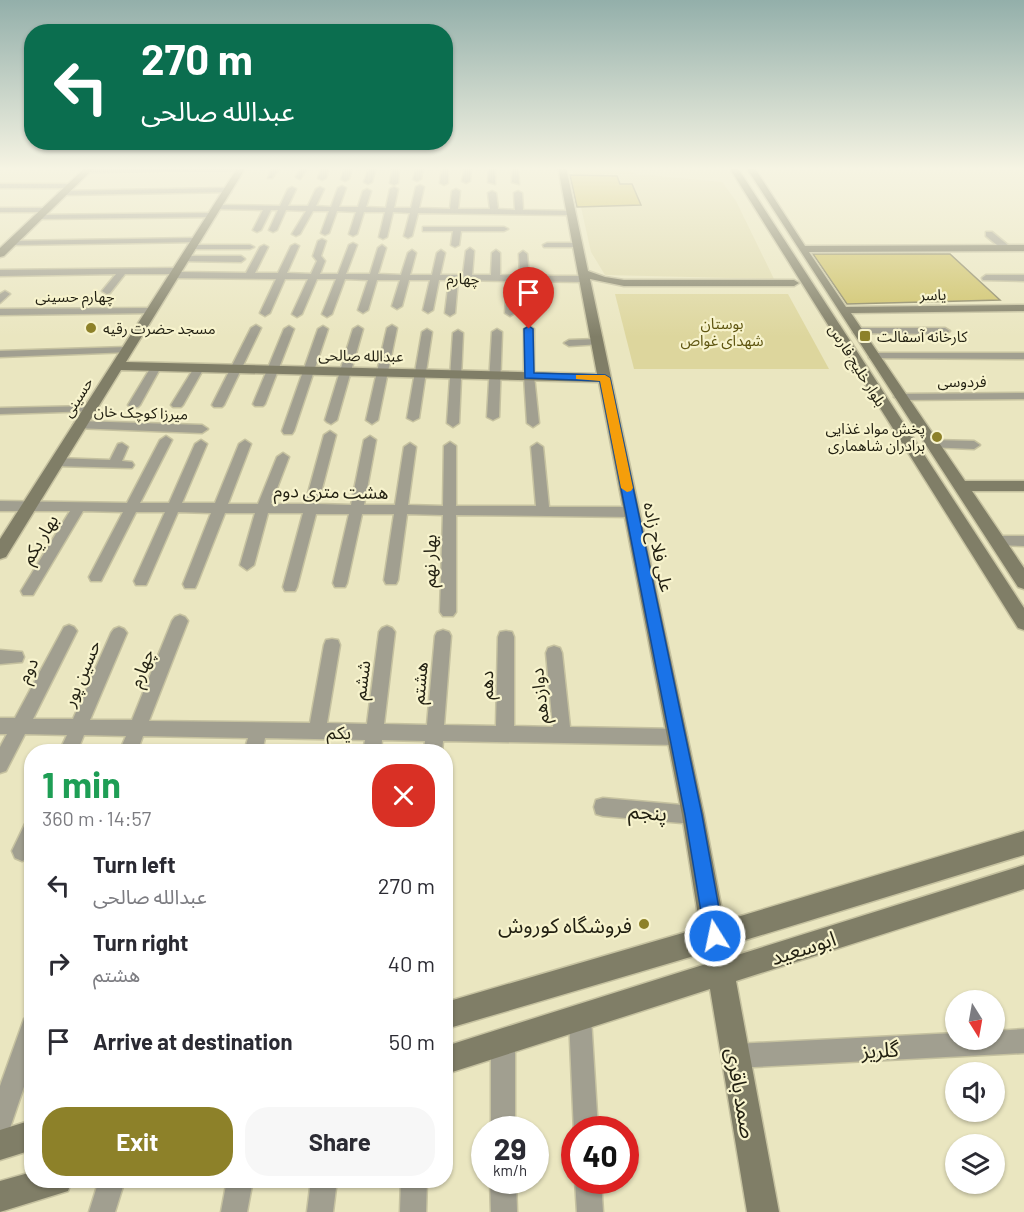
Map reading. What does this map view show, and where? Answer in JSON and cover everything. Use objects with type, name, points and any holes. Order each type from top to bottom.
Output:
[{"type":"street","points":[[5,248],[29,224]]},
{"type":"street","name":"حسینی","points":[[0,553],[207,224]]},
{"type":"street","points":[[257,230],[260,224]]},
{"type":"street","points":[[273,230],[276,224]]},
{"type":"street","points":[[296,234],[302,224]]},
{"type":"street","points":[[297,314],[321,261],[317,256],[329,224]]},
{"type":"street","points":[[353,234],[357,224]]},
{"type":"street","points":[[382,237],[385,224]]},
{"type":"street","points":[[408,236],[411,224]]},
{"type":"street","points":[[444,229],[446,224]]},
{"type":"street","points":[[486,229],[488,224]]},
{"type":"street","name":"علی فلاح زاده","points":[[573,224],[678,737],[715,936]]},
{"type":"street","points":[[757,224],[913,471],[937,489]]},
{"type":"street","name":"بلوار خلیج فارس","points":[[769,224],[1024,623]]},
{"type":"street","name":"بلوار خلیج فارس","points":[[786,224],[1024,582]]},
{"type":"street","points":[[426,229],[486,229],[500,232]]},
{"type":"street","points":[[455,245],[457,229]]},
{"type":"street","points":[[989,234],[1006,248]]},
{"type":"street","points":[[5,248],[193,244],[250,247]]},
{"type":"street","points":[[327,314],[353,245]]},
{"type":"street","points":[[548,245],[576,245]]},
{"type":"street","points":[[265,312],[295,246]]},
{"type":"street","points":[[249,276],[264,247]]},
{"type":"street","points":[[363,310],[382,248]]},
{"type":"street","points":[[802,249],[1024,248]]},
{"type":"street","points":[[467,278],[470,251]]},
{"type":"street","points":[[397,306],[412,252]]},
{"type":"street","points":[[428,310],[441,253]]},
{"type":"street","points":[[495,278],[496,253]]},
{"type":"street","points":[[523,254],[525,278]]},
{"type":"street","points":[[184,259],[241,259]]},
{"type":"street","points":[[100,283],[109,272]]},
{"type":"street","points":[[107,291],[123,272]]},
{"type":"street","name":"چهارم","points":[[0,273],[123,272],[434,278],[584,276]]},
{"type":"street","points":[[584,276],[624,283],[794,283]]},
{"type":"street","points":[[450,314],[454,278]]},
{"type":"street","points":[[498,307],[511,310],[512,278]]},
{"type":"street","points":[[986,278],[1024,278]]},
{"type":"street","points":[[589,298],[592,289],[624,283]]},
{"type":"street","points":[[1010,308],[1024,322]]},
{"type":"street","name":"یاسر","points":[[843,310],[1024,308]]},
{"type":"street","name":"چهارم حسینی","points":[[0,312],[151,311]]},
{"type":"street","points":[[218,405],[256,328]]},
{"type":"street","points":[[372,420],[392,328]]},
{"type":"street","points":[[259,404],[289,329]]},
{"type":"street","points":[[288,431],[323,329]]},
{"type":"street","points":[[331,420],[358,329]]},
{"type":"street","points":[[529,329],[529,376],[533,423]]},
{"type":"street","points":[[856,331],[945,331]]},
{"type":"street","points":[[413,418],[426,332]]},
{"type":"street","points":[[494,417],[497,332]]},
{"type":"street","points":[[453,423],[458,333]]},
{"type":"street","points":[[569,343],[597,342]]},
{"type":"street","points":[[0,354],[127,350]]},
{"type":"street","points":[[873,356],[1024,356]]},
{"type":"street","name":"عبدالله صالحی","points":[[116,366],[605,378]]},
{"type":"street","points":[[134,405],[156,367]]},
{"type":"street","points":[[177,405],[199,368]]},
{"type":"street","name":"فردوسی","points":[[900,397],[1024,396]]},
{"type":"street","points":[[0,411],[90,409]]},
{"type":"street","name":"میرزا کوچک خان","points":[[79,425],[202,429]]},
{"type":"street","points":[[290,587],[330,435]]},
{"type":"street","points":[[96,577],[166,440]]},
{"type":"street","points":[[340,583],[370,440]]},
{"type":"street","points":[[141,581],[201,444]]},
{"type":"street","points":[[190,584],[245,444]]},
{"type":"street","points":[[932,444],[974,445]]},
{"type":"street","name":"بهار نهم","points":[[448,612],[450,446]]},
{"type":"street","points":[[114,465],[122,447]]},
{"type":"street","points":[[391,580],[410,447]]},
{"type":"street","points":[[537,447],[543,511]]},
{"type":"street","points":[[247,565],[263,508],[283,457]]},
{"type":"street","points":[[56,462],[128,465]]},
{"type":"street","points":[[960,486],[1024,486]]},
{"type":"street","name":"هشت متری دوم","points":[[0,506],[632,512]]},
{"type":"street","name":"بهار یکم","points":[[28,591],[80,506]]},
{"type":"street","points":[[997,541],[1024,541]]},
{"type":"street","name":"چهارم","points":[[131,744],[180,621]]},
{"type":"street","name":"دوم","points":[[0,765],[69,631]]},
{"type":"street","name":"ششم","points":[[373,744],[387,632]]},
{"type":"street","name":"حسین پور","points":[[72,744],[119,633]]},
{"type":"street","name":"هشتم","points":[[433,744],[443,636]]},
{"type":"street","name":"دهم","points":[[505,734],[506,637]]},
{"type":"street","points":[[317,732],[332,645]]},
{"type":"street","name":"دوازدهم","points":[[554,653],[562,735]]},
{"type":"street","name":"یکم","points":[[0,726],[678,737]]},
{"type":"street","points":[[255,744],[258,731]]},
{"type":"street","name":"پنجم","points":[[603,807],[693,815]]},
{"type":"street","name":"ابوسعید","points":[[453,1014],[905,881],[1024,843]]},
{"type":"street","points":[[22,851],[24,847]]},
{"type":"street","name":"ابوسعید","points":[[453,1058],[1024,878]]},
{"type":"street","name":"صمد باقری","points":[[715,936],[764,1212]]},
{"type":"street","points":[[580,1018],[585,1116]]},
{"type":"street","name":"گلریز","points":[[735,1056],[1024,1041]]},
{"type":"street","points":[[503,1043],[503,1116]]},
{"type":"street","points":[[0,1122],[24,1051]]},
{"type":"street","points":[[0,1145],[24,1138]]},
{"type":"street","points":[[0,1197],[30,1188]]},
{"type":"street","points":[[102,1212],[110,1188]]},
{"type":"street","points":[[234,1212],[238,1188]]},
{"type":"street","points":[[320,1212],[323,1188]]},
{"type":"street","points":[[413,1212],[414,1188]]},
{"type":"street","points":[[503,1194],[504,1212]]},
{"type":"street","points":[[589,1194],[590,1212]]},
{"type":"shaded area","points":[[585,224],[747,224],[774,279],[605,275],[591,252]]},
{"type":"green space","name":"بوستان شهدای غواص","points":[[615,294],[788,294],[829,369],[634,369]]},
{"type":"building","points":[[813,254],[950,254],[1000,300],[847,304]]},
{"type":"slow traffic","points":[[579,377],[605,378],[627,488]]},
{"type":"place","name":"مسجد حضرت رقیه","points":[[91,328]]},
{"type":"place","name":"کارخانه آسفالت","points":[[865,336]]},
{"type":"place","name":"پخش مواد غذایی برادران شاهماری","points":[[937,437]]},
{"type":"place","name":"فروشگاه کوروش","points":[[644,924]]},
{"type":"route","points":[[529,329],[529,376],[605,378],[693,815],[715,936]]}]
